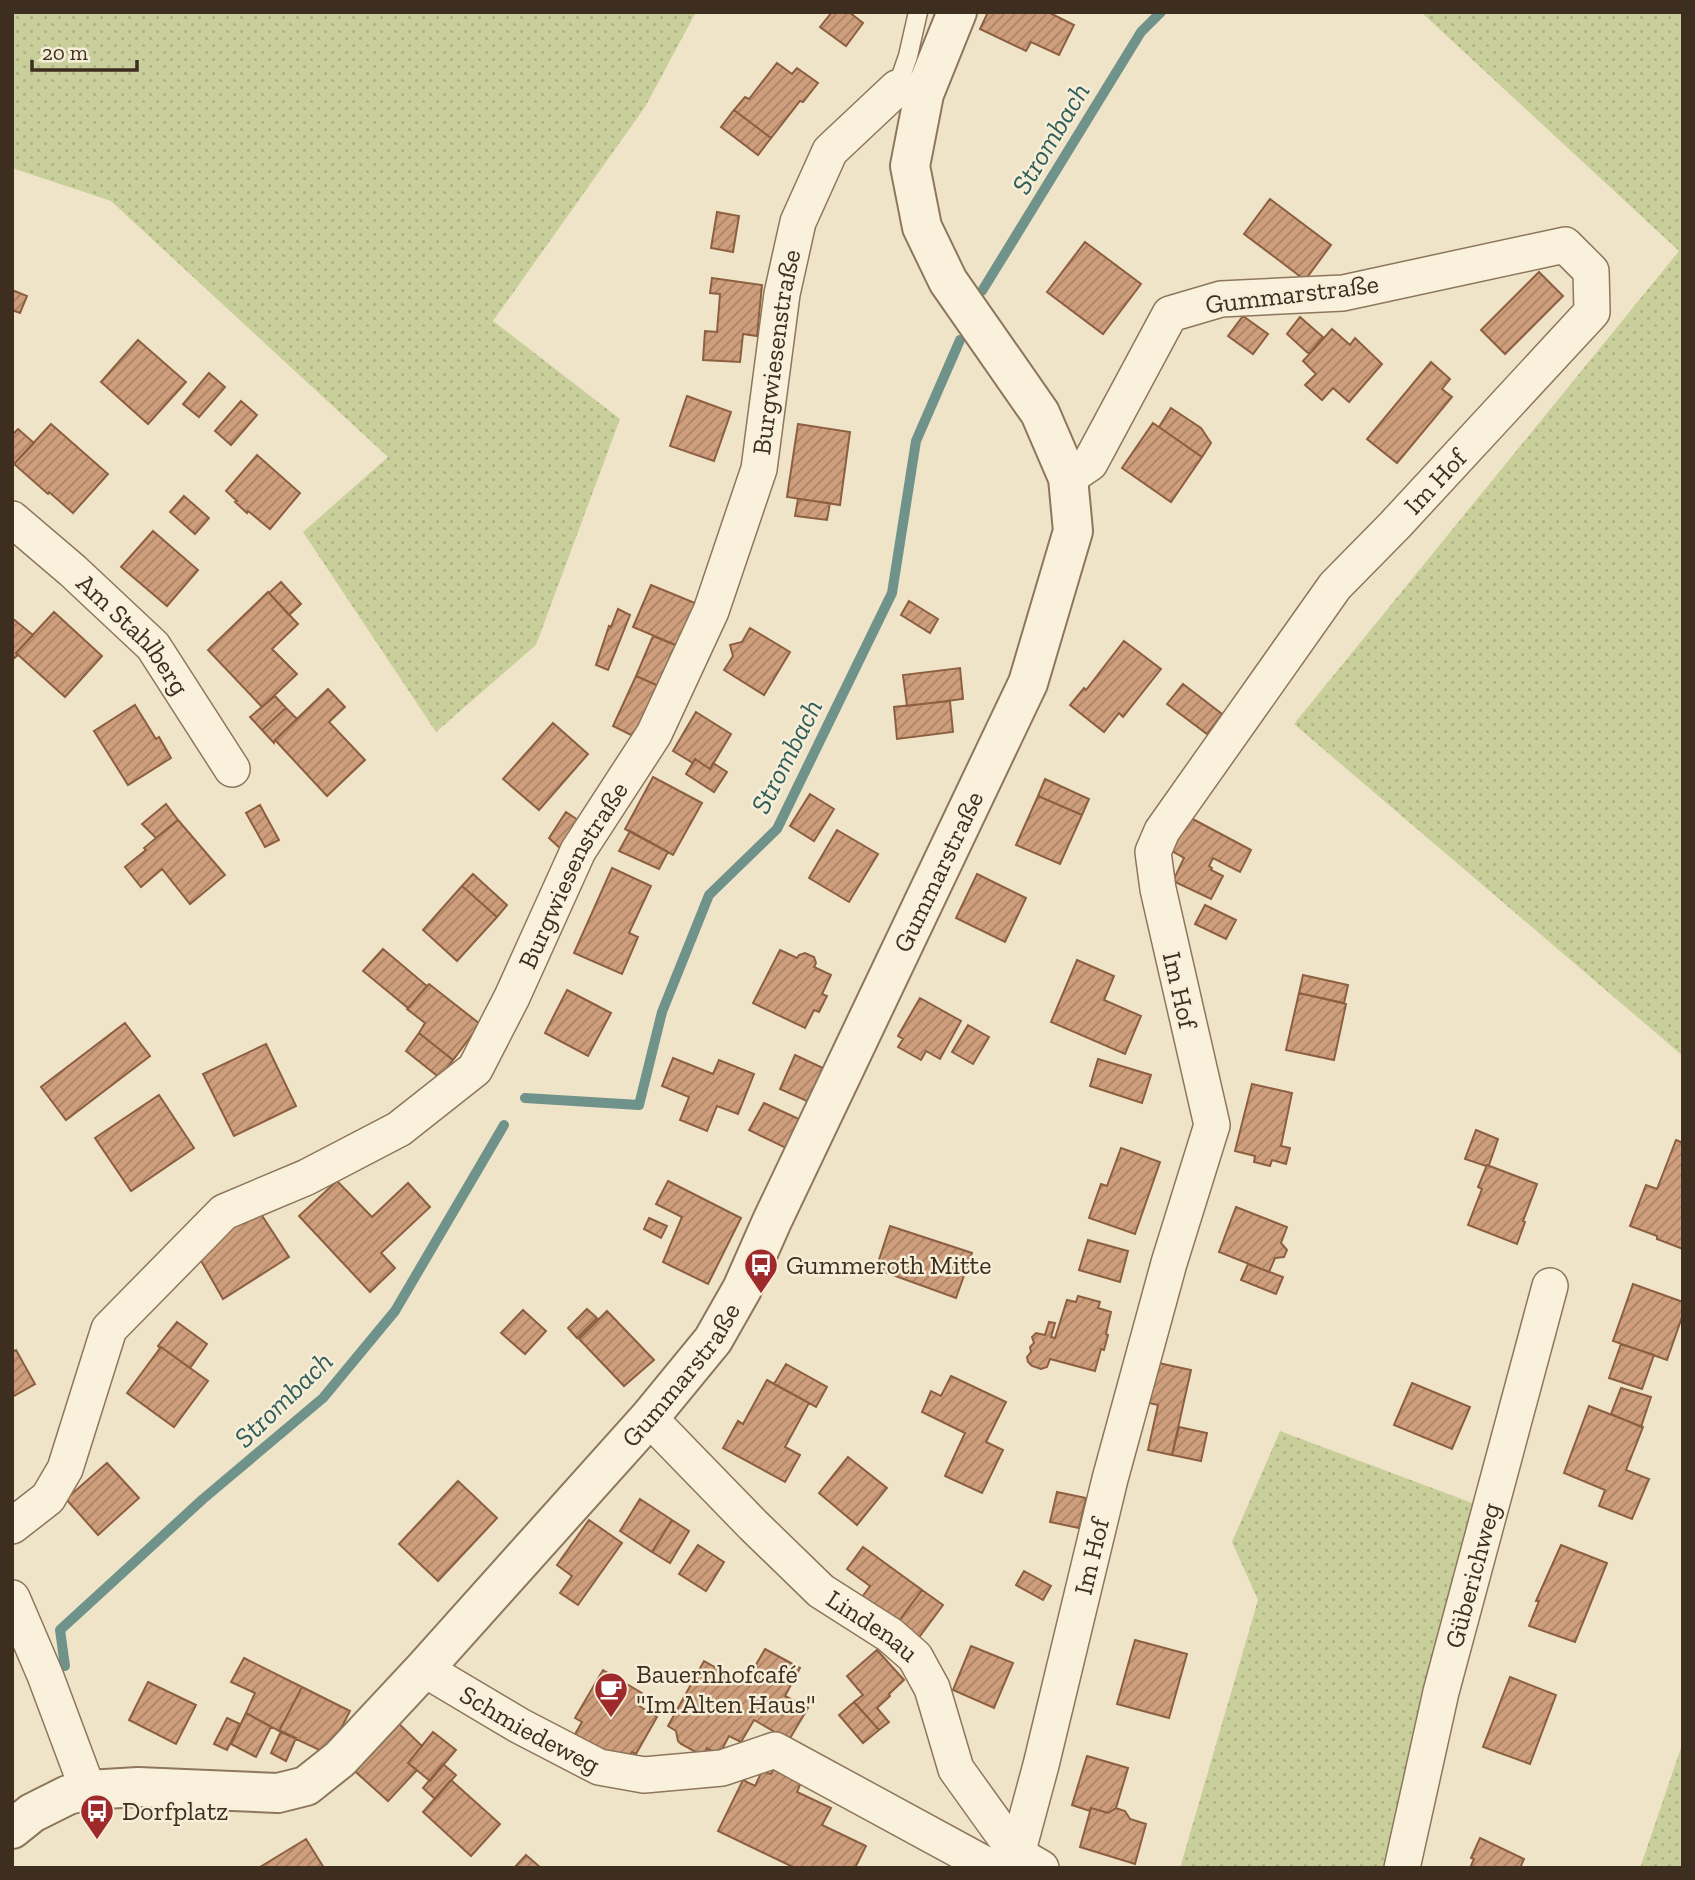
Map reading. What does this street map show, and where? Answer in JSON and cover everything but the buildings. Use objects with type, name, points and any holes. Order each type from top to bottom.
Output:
[{"type":"street","name":"Gummarstraße","points":[[12,1829],[32,1813],[68,1795],[88,1790],[138,1787],[278,1793],[306,1786],[340,1759],[424,1669],[649,1418],[713,1340],[742,1289],[1028,683],[1073,531],[1068,478],[1040,414],[948,281],[922,227],[910,166],[911,91],[957,12]]},
{"type":"street","name":"Burgwiesenstraße","points":[[12,1526],[48,1499],[65,1469],[109,1329],[224,1212],[307,1177],[399,1129],[475,1069],[512,997],[578,851],[654,734],[711,611],[759,469],[782,295],[799,222],[830,151],[911,91]]},
{"type":"street","name":"Gummarstraße","points":[[1068,478],[1090,463],[1170,314],[1221,299],[1343,293],[1565,245]]},
{"type":"street","name":"Im Hof","points":[[1012,1864],[1041,1765],[1110,1479],[1168,1263],[1212,1125],[1160,903],[1153,852],[1162,831],[1335,586],[1592,312],[1591,271],[1565,245]]},
{"type":"street","name":"Am Stahlberg","points":[[12,519],[74,571],[153,646],[232,769]]},
{"type":"street","name":"Güberichweg","points":[[1402,1868],[1441,1692],[1550,1286]]},
{"type":"street","name":"Lindenau","points":[[649,1418],[821,1591],[890,1635],[915,1657],[932,1688],[956,1769],[1012,1864]]},
{"type":"street","points":[[12,1598],[45,1675],[88,1790]]},
{"type":"street","name":"Schmiedeweg","points":[[424,1669],[520,1726],[599,1767],[644,1775],[722,1769],[775,1750],[1012,1864]]},
{"type":"lane","points":[[911,91],[908,56],[918,12]]},
{"type":"green space","points":[[12,12],[696,12],[645,107],[493,321],[620,419],[536,645],[436,732],[303,532],[388,457],[111,201],[12,168]]},
{"type":"green space","points":[[1421,12],[1683,12],[1683,1056],[1294,724],[1679,251]]},
{"type":"green space","points":[[1280,1431],[1475,1504],[1387,1868],[1180,1868],[1258,1600],[1232,1542]]},
{"type":"green space","points":[[1683,1742],[1683,1868],[1640,1868]]},
{"type":"waterway","name":"Strombach","points":[[982,291],[1141,32],[1161,12]]},
{"type":"waterway","name":"Strombach","points":[[525,1098],[639,1105],[662,1012],[709,895],[777,829],[892,593],[916,441],[960,340]]},
{"type":"waterway","name":"Strombach","points":[[65,1666],[60,1630],[203,1499],[323,1398],[395,1311],[504,1125]]},
{"type":"place","name":"Gummeroth Mitte","points":[[761,1295]]},
{"type":"place","name":"Bauernhofcafé \"Im Alten Haus\"","points":[[611,1719]]},
{"type":"place","name":"Dorfplatz","points":[[97,1841]]}]
